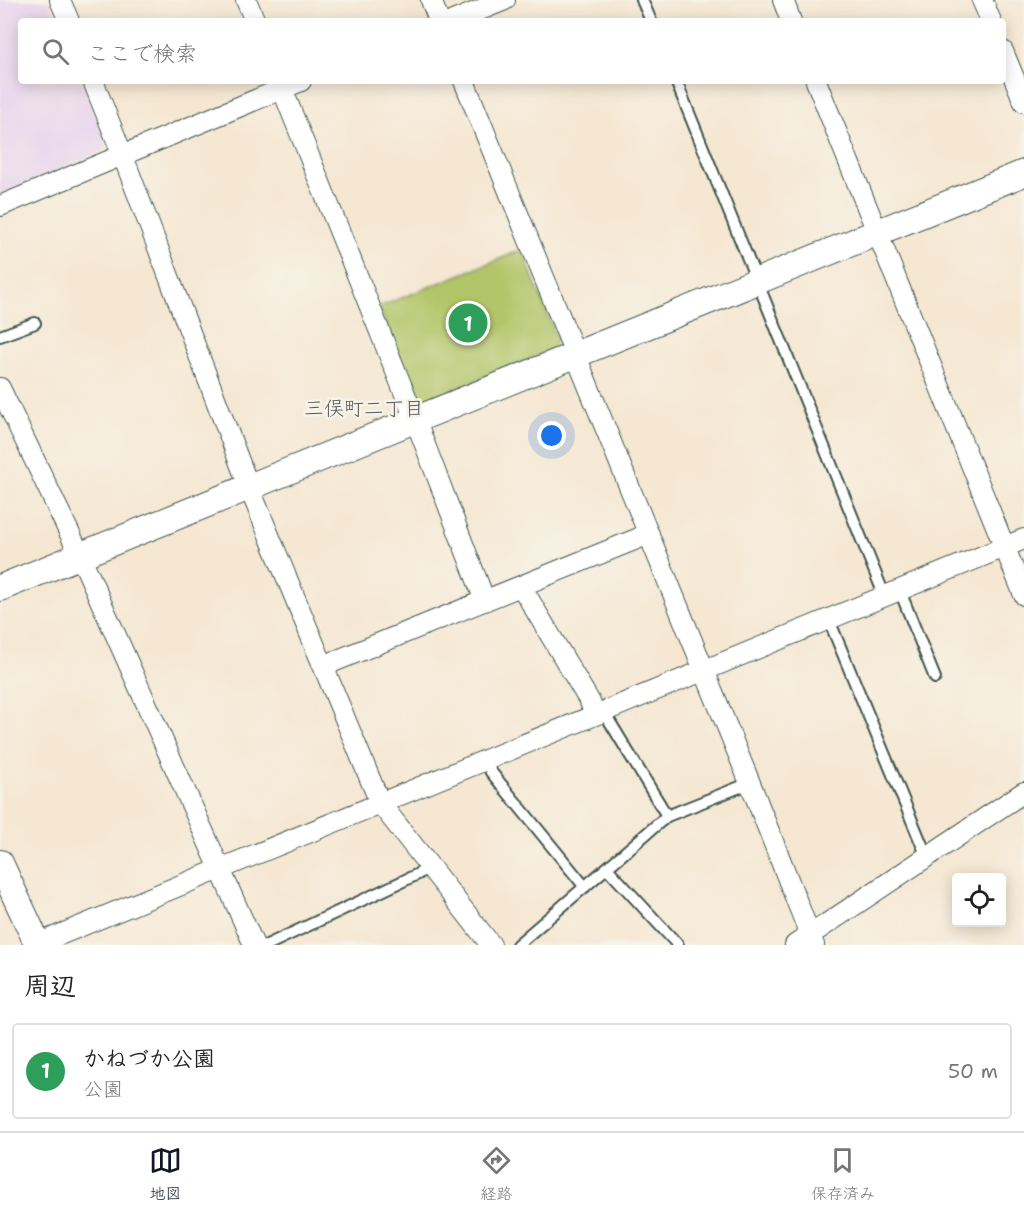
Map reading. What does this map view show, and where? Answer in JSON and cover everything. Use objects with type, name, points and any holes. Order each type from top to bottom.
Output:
[{"type":"street","points":[[60,0],[68,18]]},
{"type":"street","points":[[246,0],[254,18]]},
{"type":"street","points":[[431,0],[438,18]]},
{"type":"street","points":[[460,18],[505,0]]},
{"type":"street","points":[[783,0],[790,18]]},
{"type":"street","points":[[982,0],[990,18]]},
{"type":"street","points":[[1006,58],[1024,102]]},
{"type":"street","points":[[94,84],[249,488],[380,803],[491,945]]},
{"type":"street","points":[[465,84],[750,783],[806,942],[1024,792]]},
{"type":"street","points":[[817,84],[1024,595]]},
{"type":"street","points":[[0,206],[123,156],[280,85],[415,419],[485,601]]},
{"type":"street","points":[[0,588],[1024,173]]},
{"type":"street","points":[[0,388],[80,555],[254,945]]},
{"type":"street","points":[[323,666],[649,534]]},
{"type":"street","points":[[0,863],[36,945],[1024,539]]},
{"type":"street","points":[[521,586],[590,702],[600,713]]},
{"type":"lane","points":[[642,0],[650,18]]},
{"type":"lane","points":[[677,84],[758,282],[892,594],[935,678]]},
{"type":"lane","points":[[0,336],[35,322]]},
{"type":"lane","points":[[829,620],[927,857]]},
{"type":"lane","points":[[600,713],[610,722],[667,816]]},
{"type":"lane","points":[[486,760],[491,772],[585,887]]},
{"type":"lane","points":[[518,945],[667,816],[750,783]]},
{"type":"lane","points":[[267,945],[418,874],[429,866]]},
{"type":"lane","points":[[607,868],[678,945]]},
{"type":"shaded area","points":[[0,0],[48,0],[56,18],[18,18],[18,84],[82,84],[106,142],[102,152],[0,194]]},
{"type":"green space","points":[[522,250],[557,338],[552,350],[425,401],[414,395],[379,307]]},
{"type":"place","name":"かねづか公園","points":[[468,323]]},
{"type":"district","name":"三俣町二丁目","points":[[364,408]]}]
